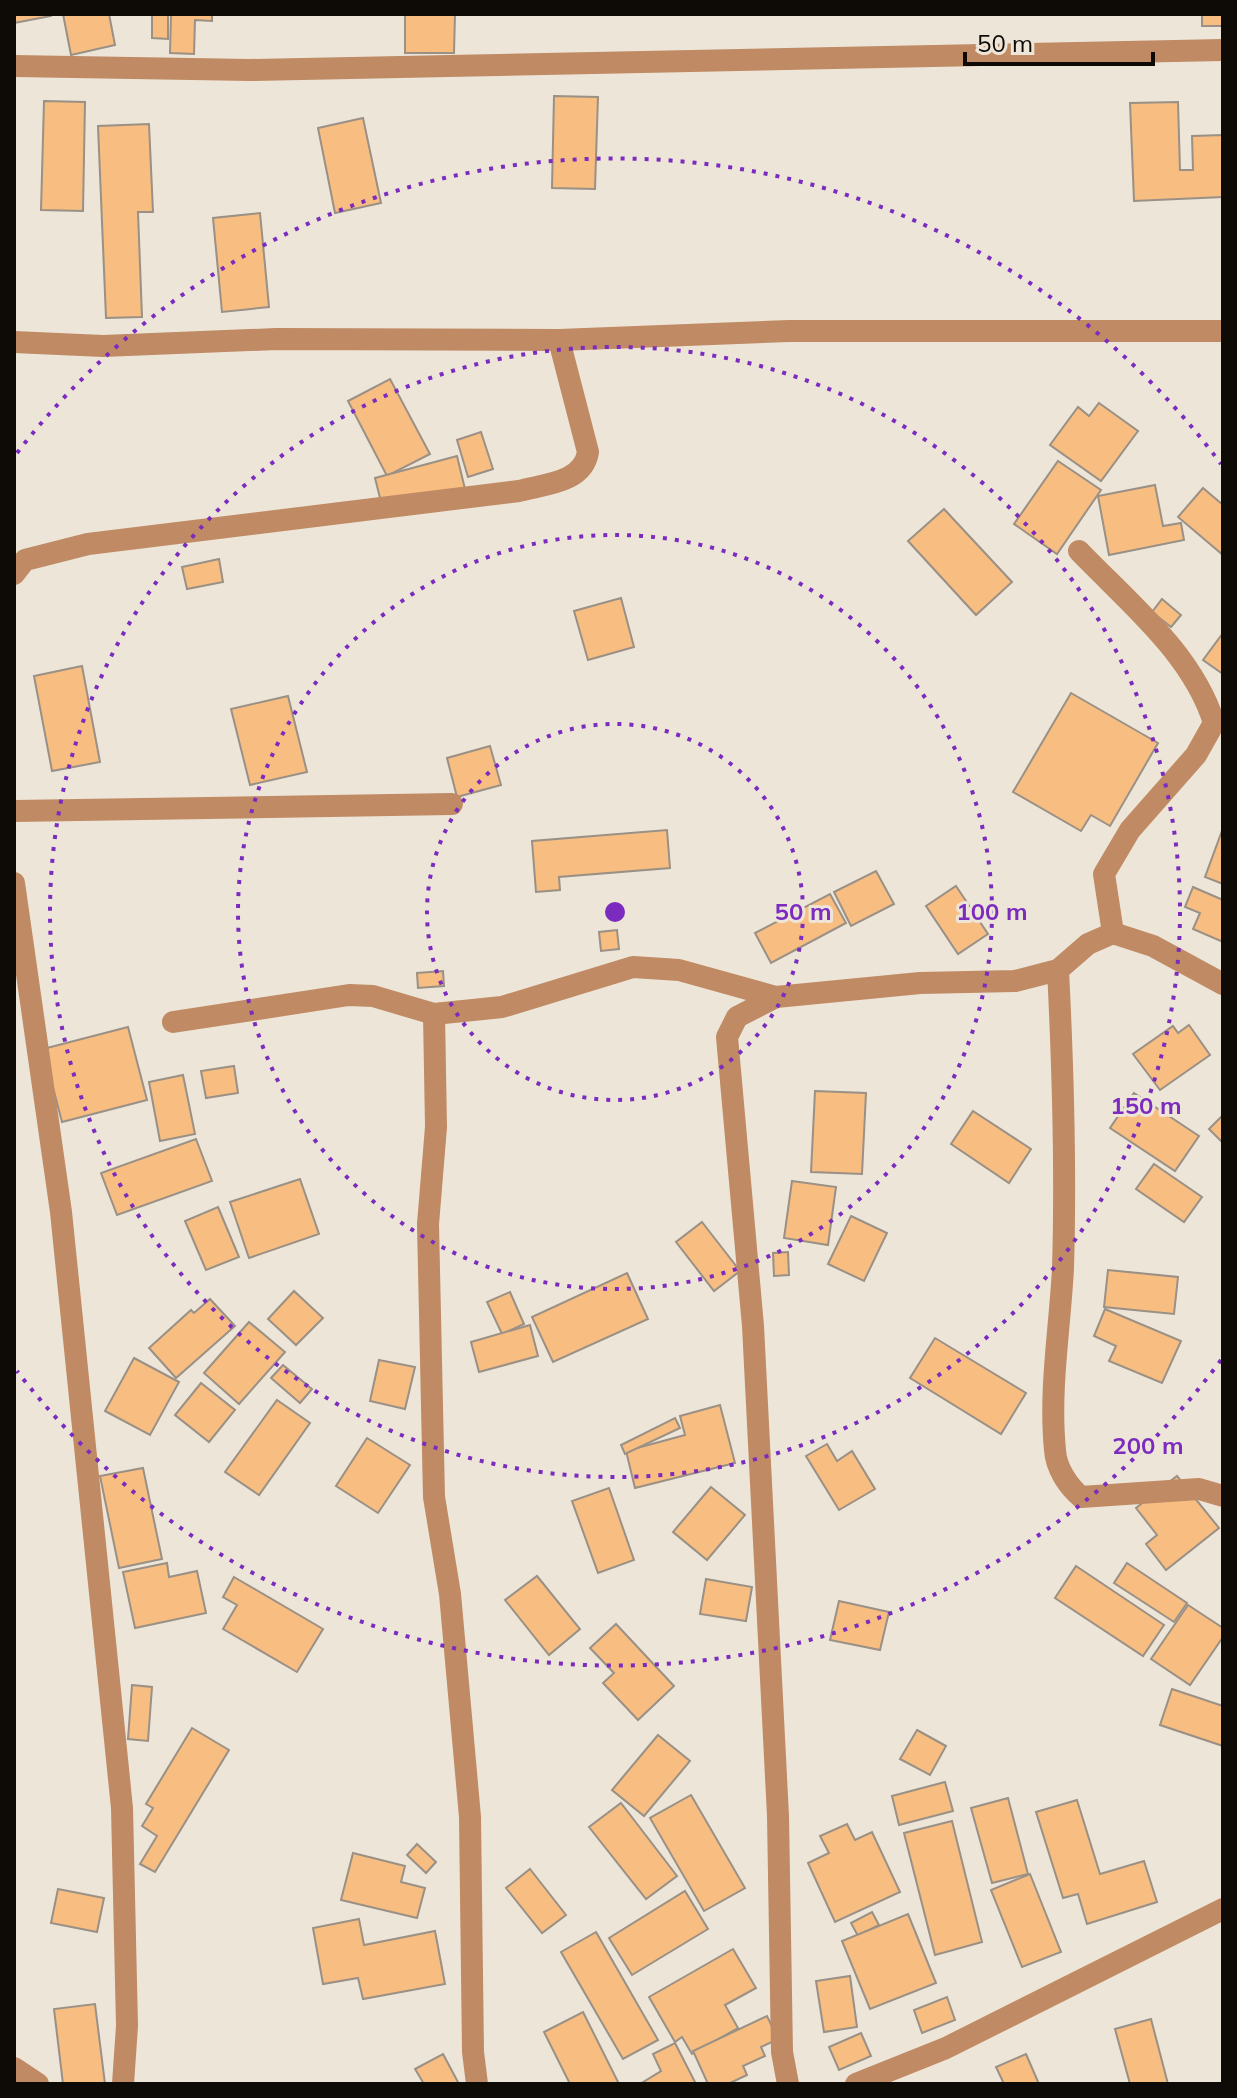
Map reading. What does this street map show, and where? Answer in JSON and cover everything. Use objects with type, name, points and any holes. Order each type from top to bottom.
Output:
[{"type":"street","points":[[14,66],[250,70],[1223,50]]},
{"type":"street","points":[[14,342],[103,346],[276,339],[559,340],[789,331],[1223,331]]},
{"type":"street","points":[[14,574],[25,560],[88,544],[519,491],[579,474],[586,465],[588,452],[559,340]]},
{"type":"street","points":[[1079,551],[1165,640],[1206,700],[1214,723],[1196,755],[1130,830],[1104,874],[1113,933]]},
{"type":"street","points":[[14,811],[452,804]]},
{"type":"street","points":[[14,883],[61,1212],[122,1808],[127,2026],[123,2084]]},
{"type":"street","points":[[173,1022],[349,995],[373,996],[410,1010],[434,1014],[502,1007],[633,967],[679,970],[776,997],[920,983],[1015,981],[1058,970],[1088,944],[1113,933],[1153,946],[1223,984]]},
{"type":"street","points":[[1058,970],[1063,1065],[1063,1267],[1054,1400],[1055,1454],[1069,1487],[1081,1497],[1199,1489],[1223,1496]]},
{"type":"street","points":[[776,997],[737,1017],[727,1037],[753,1326],[778,1816],[782,2052],[788,2084]]},
{"type":"street","points":[[434,1014],[436,1127],[428,1224],[434,1497],[450,1594],[470,1817],[473,2052],[477,2084]]},
{"type":"street","points":[[856,2084],[946,2048],[1223,1909]]},
{"type":"street","points":[[14,2068],[38,2084]]},
{"type":"building","points":[[14,14],[51,14],[51,16],[14,23]]},
{"type":"building","points":[[63,14],[109,14],[115,45],[71,55]]},
{"type":"building","points":[[152,14],[168,14],[168,39],[152,38]]},
{"type":"building","points":[[171,14],[212,14],[212,21],[195,20],[194,54],[170,53]]},
{"type":"building","points":[[405,14],[455,14],[454,53],[405,53]]},
{"type":"building","points":[[1202,14],[1223,14],[1223,26],[1202,26]]},
{"type":"building","points":[[554,96],[598,97],[595,189],[552,188]]},
{"type":"building","points":[[44,101],[85,102],[83,211],[41,210]]},
{"type":"building","points":[[1178,102],[1180,170],[1193,170],[1192,136],[1223,135],[1223,197],[1134,201],[1130,103]]},
{"type":"building","points":[[363,118],[381,203],[335,213],[318,128]]},
{"type":"building","points":[[149,124],[153,212],[138,212],[142,317],[106,318],[98,126]]},
{"type":"building","points":[[260,213],[269,307],[222,312],[213,218]]},
{"type":"building","points":[[390,379],[430,454],[387,476],[348,401]]},
{"type":"building","points":[[1099,403],[1138,431],[1101,481],[1050,445],[1078,407],[1089,416]]},
{"type":"building","points":[[481,432],[493,469],[468,477],[457,440]]},
{"type":"building","points":[[457,456],[465,489],[383,510],[375,478]]},
{"type":"building","points":[[1058,461],[1101,490],[1057,554],[1014,524]]},
{"type":"building","points":[[1155,485],[1163,526],[1181,523],[1184,540],[1109,555],[1098,496]]},
{"type":"building","points":[[1203,488],[1223,505],[1223,555],[1178,517]]},
{"type":"building","points":[[944,509],[1012,582],[976,615],[908,541]]},
{"type":"building","points":[[219,559],[223,582],[187,589],[182,567]]},
{"type":"building","points":[[621,598],[634,647],[588,660],[574,611]]},
{"type":"building","points":[[1162,599],[1181,615],[1171,627],[1152,612]]},
{"type":"building","points":[[1223,633],[1223,674],[1203,660]]},
{"type":"building","points":[[82,666],[100,762],[52,771],[34,676]]},
{"type":"building","points":[[1071,693],[1158,743],[1110,826],[1091,815],[1081,831],[1013,792]]},
{"type":"building","points":[[288,696],[307,772],[250,785],[231,709]]},
{"type":"building","points":[[490,746],[501,785],[457,797],[447,758]]},
{"type":"building","points":[[1223,828],[1223,884],[1205,877]]},
{"type":"building","points":[[667,830],[670,868],[559,877],[560,890],[536,892],[532,841]]},
{"type":"building","points":[[876,871],[894,904],[851,926],[834,892]]},
{"type":"building","points":[[956,886],[988,934],[958,954],[926,906]]},
{"type":"building","points":[[1193,887],[1223,900],[1223,942],[1193,929],[1200,913],[1185,907]]},
{"type":"building","points":[[830,894],[846,923],[771,963],[755,933]]},
{"type":"building","points":[[617,930],[619,949],[601,951],[599,932]]},
{"type":"building","points":[[443,971],[444,986],[418,988],[417,973]]},
{"type":"building","points":[[1189,1025],[1210,1055],[1160,1090],[1133,1054],[1173,1026],[1178,1033]]},
{"type":"building","points":[[128,1027],[147,1100],[62,1122],[43,1049]]},
{"type":"building","points":[[234,1066],[238,1093],[206,1098],[201,1071]]},
{"type":"building","points":[[183,1075],[195,1134],[160,1141],[149,1082]]},
{"type":"building","points":[[815,1091],[866,1093],[862,1174],[811,1172]]},
{"type":"building","points":[[1134,1093],[1199,1136],[1175,1171],[1110,1128]]},
{"type":"building","points":[[973,1111],[1031,1149],[1009,1183],[951,1144]]},
{"type":"building","points":[[1223,1115],[1223,1143],[1209,1129]]},
{"type":"building","points":[[196,1139],[212,1181],[117,1215],[101,1173]]},
{"type":"building","points":[[1154,1164],[1202,1197],[1184,1222],[1136,1189]]},
{"type":"building","points":[[300,1179],[319,1234],[249,1258],[230,1202]]},
{"type":"building","points":[[792,1181],[836,1187],[828,1245],[784,1238]]},
{"type":"building","points":[[218,1207],[239,1257],[206,1270],[185,1221]]},
{"type":"building","points":[[851,1216],[887,1233],[864,1281],[828,1264]]},
{"type":"building","points":[[702,1222],[740,1271],[714,1291],[676,1242]]},
{"type":"building","points":[[788,1252],[789,1275],[774,1276],[773,1253]]},
{"type":"building","points":[[1108,1270],[1178,1277],[1174,1314],[1104,1307]]},
{"type":"building","points":[[627,1273],[648,1319],[553,1362],[532,1317]]},
{"type":"building","points":[[294,1291],[323,1318],[296,1345],[268,1319]]},
{"type":"building","points":[[510,1292],[524,1324],[502,1334],[487,1302]]},
{"type":"building","points":[[210,1299],[235,1326],[176,1378],[149,1348],[191,1310],[194,1313]]},
{"type":"building","points":[[1105,1309],[1181,1341],[1162,1383],[1109,1361],[1116,1346],[1094,1336]]},
{"type":"building","points":[[249,1322],[285,1352],[239,1404],[204,1373]]},
{"type":"building","points":[[530,1325],[538,1356],[479,1372],[471,1342]]},
{"type":"building","points":[[935,1338],[1026,1393],[1001,1434],[910,1378]]},
{"type":"building","points":[[134,1358],[179,1382],[150,1435],[105,1411]]},
{"type":"building","points":[[379,1360],[415,1367],[405,1409],[370,1401]]},
{"type":"building","points":[[283,1365],[312,1389],[300,1403],[271,1378]]},
{"type":"building","points":[[201,1383],[235,1410],[209,1442],[175,1415]]},
{"type":"building","points":[[277,1400],[310,1423],[259,1495],[225,1472]]},
{"type":"building","points":[[720,1405],[735,1463],[635,1488],[626,1451],[685,1435],[680,1416]]},
{"type":"building","points":[[675,1418],[680,1428],[625,1454],[621,1445]]},
{"type":"building","points":[[367,1438],[410,1465],[378,1513],[336,1486]]},
{"type":"building","points":[[827,1444],[837,1461],[852,1451],[875,1489],[839,1510],[806,1456]]},
{"type":"building","points":[[143,1468],[162,1559],[119,1568],[100,1476]]},
{"type":"building","points":[[1177,1476],[1219,1528],[1166,1570],[1146,1544],[1157,1535],[1136,1508]]},
{"type":"building","points":[[711,1487],[745,1515],[707,1560],[673,1532]]},
{"type":"building","points":[[609,1488],[634,1560],[598,1573],[572,1501]]},
{"type":"building","points":[[167,1563],[169,1577],[197,1571],[206,1613],[135,1628],[123,1572]]},
{"type":"building","points":[[1127,1563],[1187,1603],[1174,1622],[1114,1583]]},
{"type":"building","points":[[1076,1566],[1164,1625],[1143,1656],[1055,1598]]},
{"type":"building","points":[[537,1576],[580,1629],[549,1655],[505,1600]]},
{"type":"building","points":[[234,1577],[323,1629],[297,1672],[223,1629],[237,1605],[223,1597]]},
{"type":"building","points":[[706,1579],[752,1587],[746,1621],[700,1614]]},
{"type":"building","points":[[839,1601],[889,1612],[880,1650],[830,1640]]},
{"type":"building","points":[[1188,1605],[1223,1628],[1223,1637],[1190,1685],[1151,1659]]},
{"type":"building","points":[[616,1624],[674,1686],[638,1720],[603,1683],[614,1673],[590,1648]]},
{"type":"building","points":[[132,1685],[152,1687],[148,1741],[128,1739]]},
{"type":"building","points":[[1172,1689],[1223,1706],[1223,1746],[1160,1725]]},
{"type":"building","points":[[192,1728],[229,1750],[155,1872],[140,1864],[157,1836],[142,1826],[153,1808],[146,1804]]},
{"type":"building","points":[[917,1730],[946,1746],[930,1775],[900,1759]]},
{"type":"building","points":[[658,1735],[690,1761],[644,1816],[612,1790]]},
{"type":"building","points":[[945,1782],[953,1811],[899,1825],[892,1796]]},
{"type":"building","points":[[691,1795],[745,1888],[704,1911],[650,1818]]},
{"type":"building","points":[[1008,1798],[1028,1874],[992,1883],[971,1808]]},
{"type":"building","points":[[1077,1800],[1100,1874],[1144,1861],[1157,1902],[1087,1924],[1078,1894],[1063,1898],[1036,1812]]},
{"type":"building","points":[[621,1803],[677,1876],[646,1899],[589,1827]]},
{"type":"building","points":[[952,1821],[982,1942],[935,1955],[904,1833]]},
{"type":"building","points":[[847,1824],[855,1840],[872,1832],[900,1892],[835,1922],[808,1863],[829,1853],[820,1836]]},
{"type":"building","points":[[417,1844],[436,1862],[426,1873],[407,1855]]},
{"type":"building","points":[[353,1853],[405,1866],[401,1882],[425,1888],[417,1918],[341,1900]]},
{"type":"building","points":[[530,1869],[566,1915],[542,1933],[506,1888]]},
{"type":"building","points":[[1030,1874],[1061,1952],[1022,1967],[991,1890]]},
{"type":"building","points":[[58,1889],[104,1898],[97,1932],[51,1923]]},
{"type":"building","points":[[685,1891],[708,1929],[632,1975],[609,1938]]},
{"type":"building","points":[[872,1912],[879,1925],[858,1936],[851,1923]]},
{"type":"building","points":[[908,1914],[936,1983],[870,2009],[842,1941]]},
{"type":"building","points":[[359,1919],[364,1945],[435,1931],[445,1984],[363,1999],[358,1978],[323,1984],[313,1928]]},
{"type":"building","points":[[596,1932],[658,2040],[623,2059],[561,1952]]},
{"type":"building","points":[[733,1949],[756,1988],[725,2005],[738,2028],[692,2054],[682,2037],[675,2042],[649,1997]]},
{"type":"building","points":[[850,1976],[857,2027],[824,2032],[816,1981]]},
{"type":"building","points":[[947,1997],[955,2020],[922,2033],[914,2010]]},
{"type":"building","points":[[95,2004],[105,2084],[63,2084],[54,2009]]},
{"type":"building","points":[[583,2012],[619,2084],[570,2084],[544,2032]]},
{"type":"building","points":[[767,2016],[778,2039],[761,2047],[765,2056],[743,2066],[747,2075],[728,2084],[708,2084],[693,2051]]},
{"type":"building","points":[[1151,2019],[1168,2084],[1130,2084],[1115,2029]]},
{"type":"building","points":[[861,2033],[871,2056],[839,2070],[829,2047]]},
{"type":"building","points":[[675,2043],[696,2084],[640,2084],[661,2071],[653,2054]]},
{"type":"building","points":[[443,2054],[459,2084],[424,2084],[415,2069]]},
{"type":"building","points":[[1026,2054],[1039,2084],[1004,2084],[996,2067]]}]
